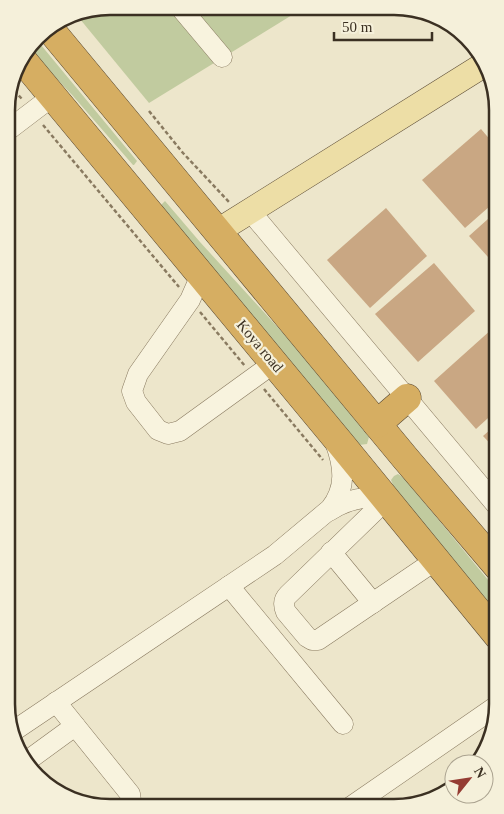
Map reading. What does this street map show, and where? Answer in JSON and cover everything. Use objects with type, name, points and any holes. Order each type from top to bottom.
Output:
[{"type":"highway","points":[[54,34],[428,485]]},
{"type":"highway","name":"Koya road","points":[[25,67],[42,104],[136,197],[201,275],[264,370],[332,445],[392,505],[489,625]]},
{"type":"highway","points":[[136,197],[167,170]]},
{"type":"highway","points":[[373,419],[406,398]]},
{"type":"highway","points":[[332,445],[359,456],[371,453],[377,439],[373,419]]},
{"type":"highway","points":[[392,505],[382,482],[383,470],[391,461],[399,460],[428,485],[489,549]]},
{"type":"main road","points":[[218,231],[479,68]]},
{"type":"street","points":[[187,15],[222,57]]},
{"type":"street","points":[[15,124],[42,104]]},
{"type":"street","points":[[250,211],[489,496]]},
{"type":"street","points":[[201,275],[190,300],[138,374],[132,391],[136,402],[158,430],[168,434],[180,431],[264,370]]},
{"type":"street","points":[[18,728],[275,554],[330,509],[337,501],[343,478],[342,464],[337,447],[332,445]]},
{"type":"street","points":[[321,517],[335,507],[354,500],[371,498],[392,505]]},
{"type":"street","points":[[392,505],[331,552],[285,598],[283,603],[286,612],[307,637],[312,640],[318,640],[436,560]]},
{"type":"street","points":[[331,552],[373,603]]},
{"type":"street","points":[[228,586],[343,724]]},
{"type":"street","points":[[56,702],[130,794],[131,799]]},
{"type":"street","points":[[362,799],[489,711]]},
{"type":"street","points":[[31,757],[75,726]]},
{"type":"path","points":[[17,90],[42,104],[190,300],[264,370],[332,445]]},
{"type":"green space","points":[[110,15],[292,15],[149,103],[80,20]]},
{"type":"green space","points":[[41,45],[137,161],[134,165],[133,165],[34,54]]},
{"type":"green space","points":[[165,201],[302,354],[369,437],[367,444],[359,445],[161,205]]},
{"type":"green space","points":[[398,474],[404,478],[489,581],[489,604],[394,487],[391,480]]},
{"type":"building","points":[[481,129],[489,138],[489,207],[465,228],[422,180]]},
{"type":"building","points":[[386,208],[427,256],[370,308],[327,260]]},
{"type":"building","points":[[489,218],[489,258],[469,236]]},
{"type":"building","points":[[434,263],[475,311],[418,362],[375,314]]},
{"type":"building","points":[[489,332],[489,417],[476,429],[434,381]]},
{"type":"building","points":[[489,431],[489,442],[483,436]]}]
